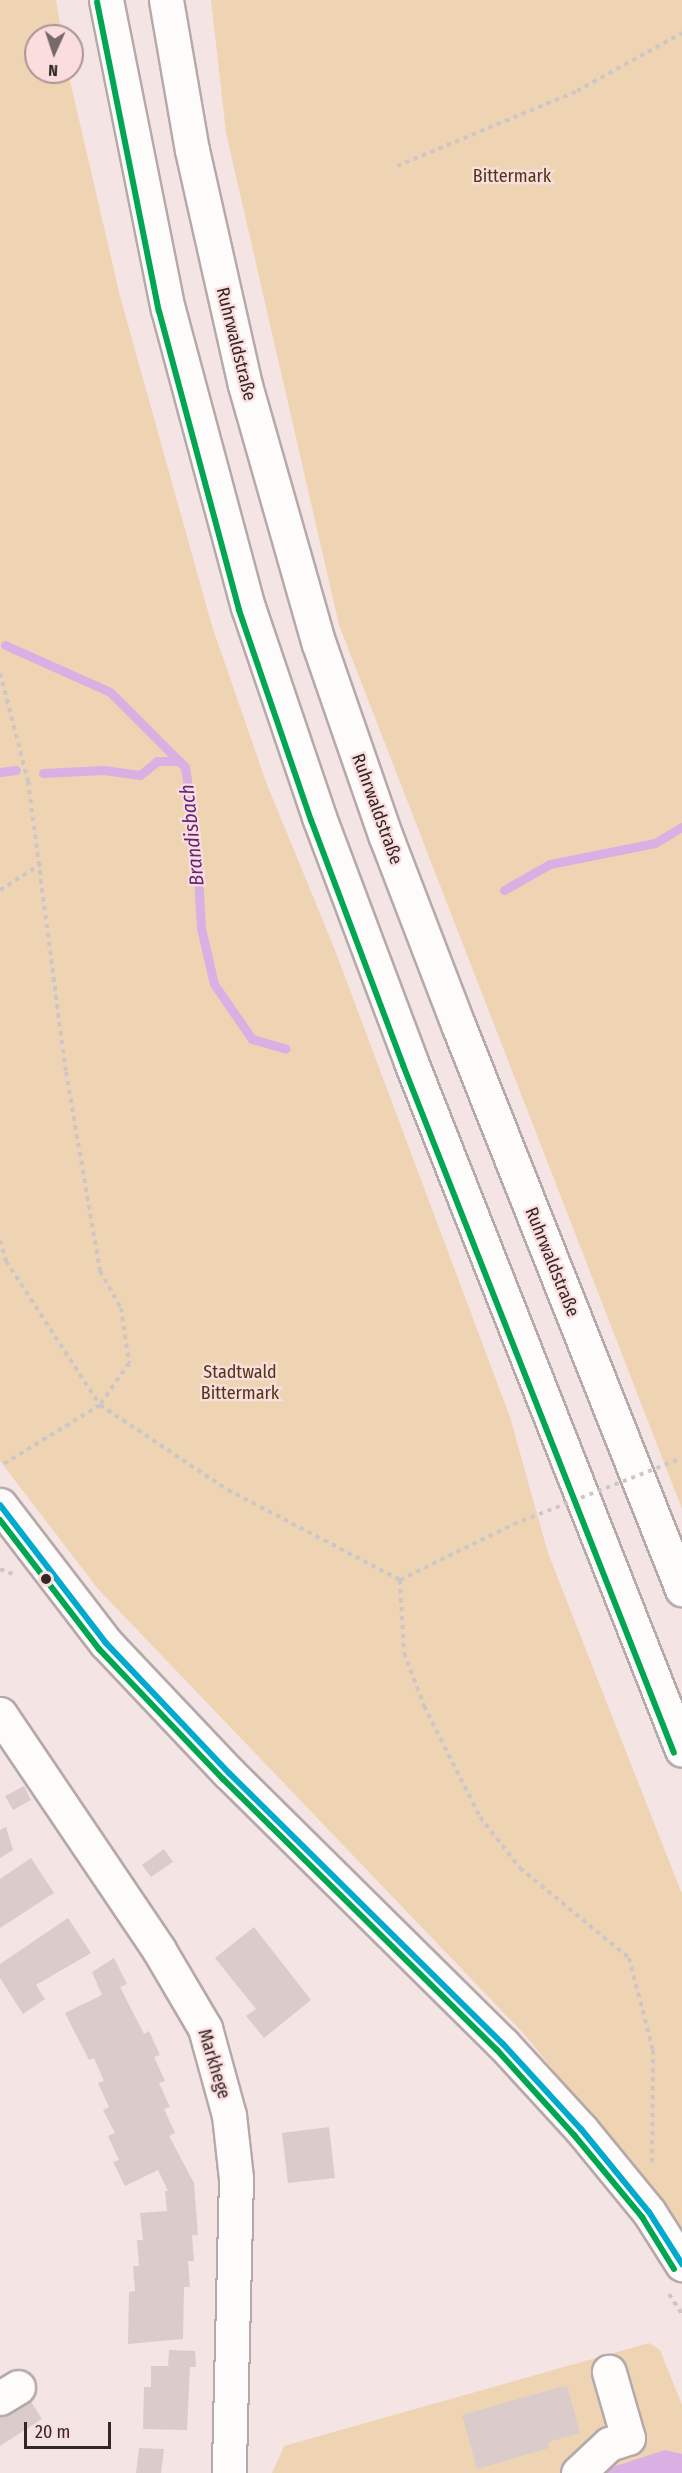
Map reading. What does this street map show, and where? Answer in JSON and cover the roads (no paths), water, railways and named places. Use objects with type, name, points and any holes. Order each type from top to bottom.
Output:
[{"type":"main road","points":[[106,0],[168,309],[248,607],[319,817],[382,984],[682,1750]]},
{"type":"main road","name":"Ruhrwaldstraße","points":[[166,0],[192,150],[237,353],[319,644],[386,837],[450,1005],[682,1589]]},
{"type":"main road","points":[[0,1505],[106,1643],[229,1773],[503,2044],[581,2129],[649,2212],[682,2264]]},
{"type":"main road","name":"Markhege","points":[[0,1714],[159,1950],[205,2028],[229,2115],[236,2178],[229,2473]]},
{"type":"main road","points":[[578,2473],[609,2444],[628,2438],[609,2372]]},
{"type":"waterway","name":"Brandisbach","points":[[5,645],[110,692],[185,767],[196,841],[201,928],[214,984],[252,1039],[286,1049]]},
{"type":"waterway","points":[[43,773],[104,770],[140,775],[157,761],[179,761]]},
{"type":"waterway","points":[[0,772],[16,770]]},
{"type":"waterway","name":"Brandisbach","points":[[504,890],[550,864],[655,843],[682,827]]},
{"type":"park label","name":"Bittermark","points":[[512,176]]},
{"type":"park label","name":"Stadtwald Bittermark","points":[[240,1383]]}]
